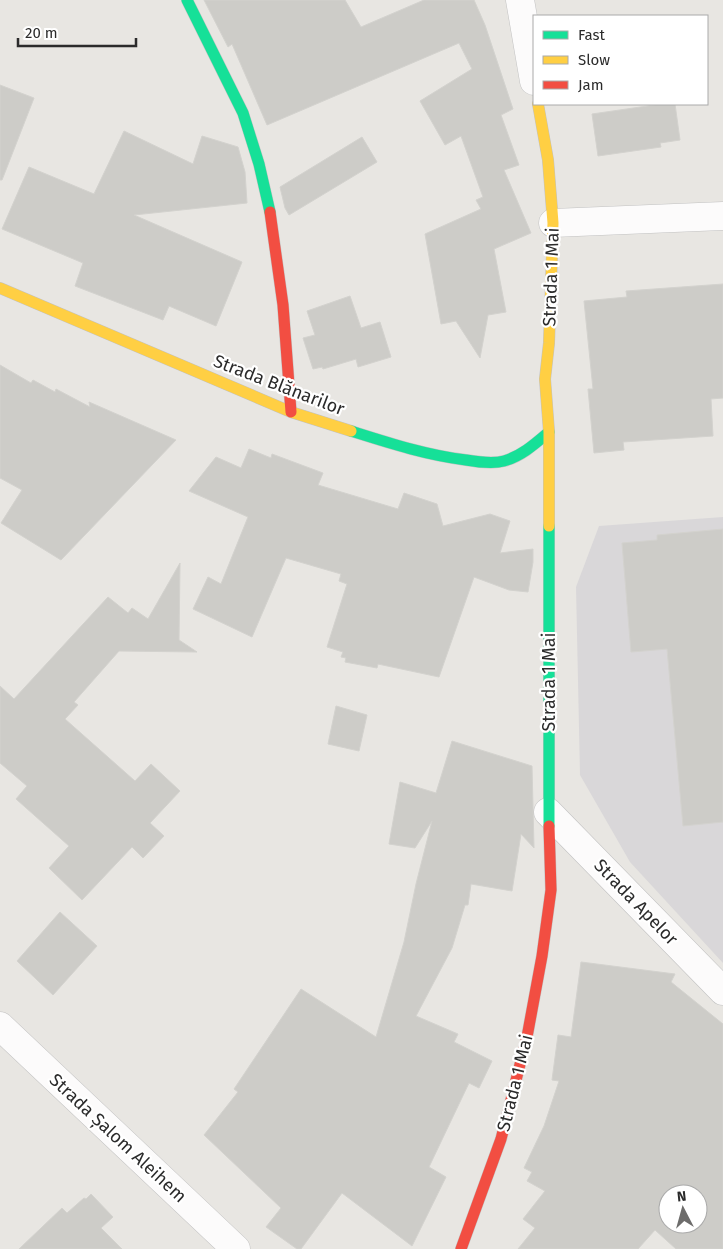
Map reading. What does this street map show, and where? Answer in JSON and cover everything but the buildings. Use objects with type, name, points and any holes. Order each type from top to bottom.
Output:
[{"type":"street","points":[[187,0],[228,79],[249,130],[261,177],[275,234],[291,412]]},
{"type":"street","points":[[520,0],[533,75]]},
{"type":"street","name":"Strada 1 Mai","points":[[461,1249],[501,1139],[527,1037],[542,956],[551,890],[548,812],[549,432],[545,379],[549,343],[553,223],[548,160],[538,105]]},
{"type":"street","points":[[553,223],[723,216]]},
{"type":"street","name":"Strada Blănarilor","points":[[0,288],[291,412],[394,445],[442,457],[479,462],[504,461],[528,450],[549,432]]},
{"type":"street","name":"Strada Apelor","points":[[548,812],[723,991]]},
{"type":"street","name":"Strada Șalom Aleihem","points":[[0,1026],[236,1249]]},
{"type":"shaded area","points":[[723,517],[723,963],[630,862],[580,775],[576,587],[599,526]]},
{"type":"traffic: fast","points":[[187,0],[243,113],[259,164],[270,212]]},
{"type":"traffic: fast","points":[[351,431],[422,452],[490,463],[504,461],[517,456],[549,432]]},
{"type":"traffic: fast","points":[[549,526],[549,826]]},
{"type":"traffic: slow","points":[[538,105],[548,160],[553,223],[549,343],[545,379],[549,432],[549,526]]},
{"type":"traffic: slow","points":[[0,288],[291,412],[351,431]]},
{"type":"traffic: jam","points":[[270,212],[283,305],[291,412]]},
{"type":"traffic: jam","points":[[461,1249],[501,1139],[527,1037],[542,956],[551,890],[549,826]]}]
